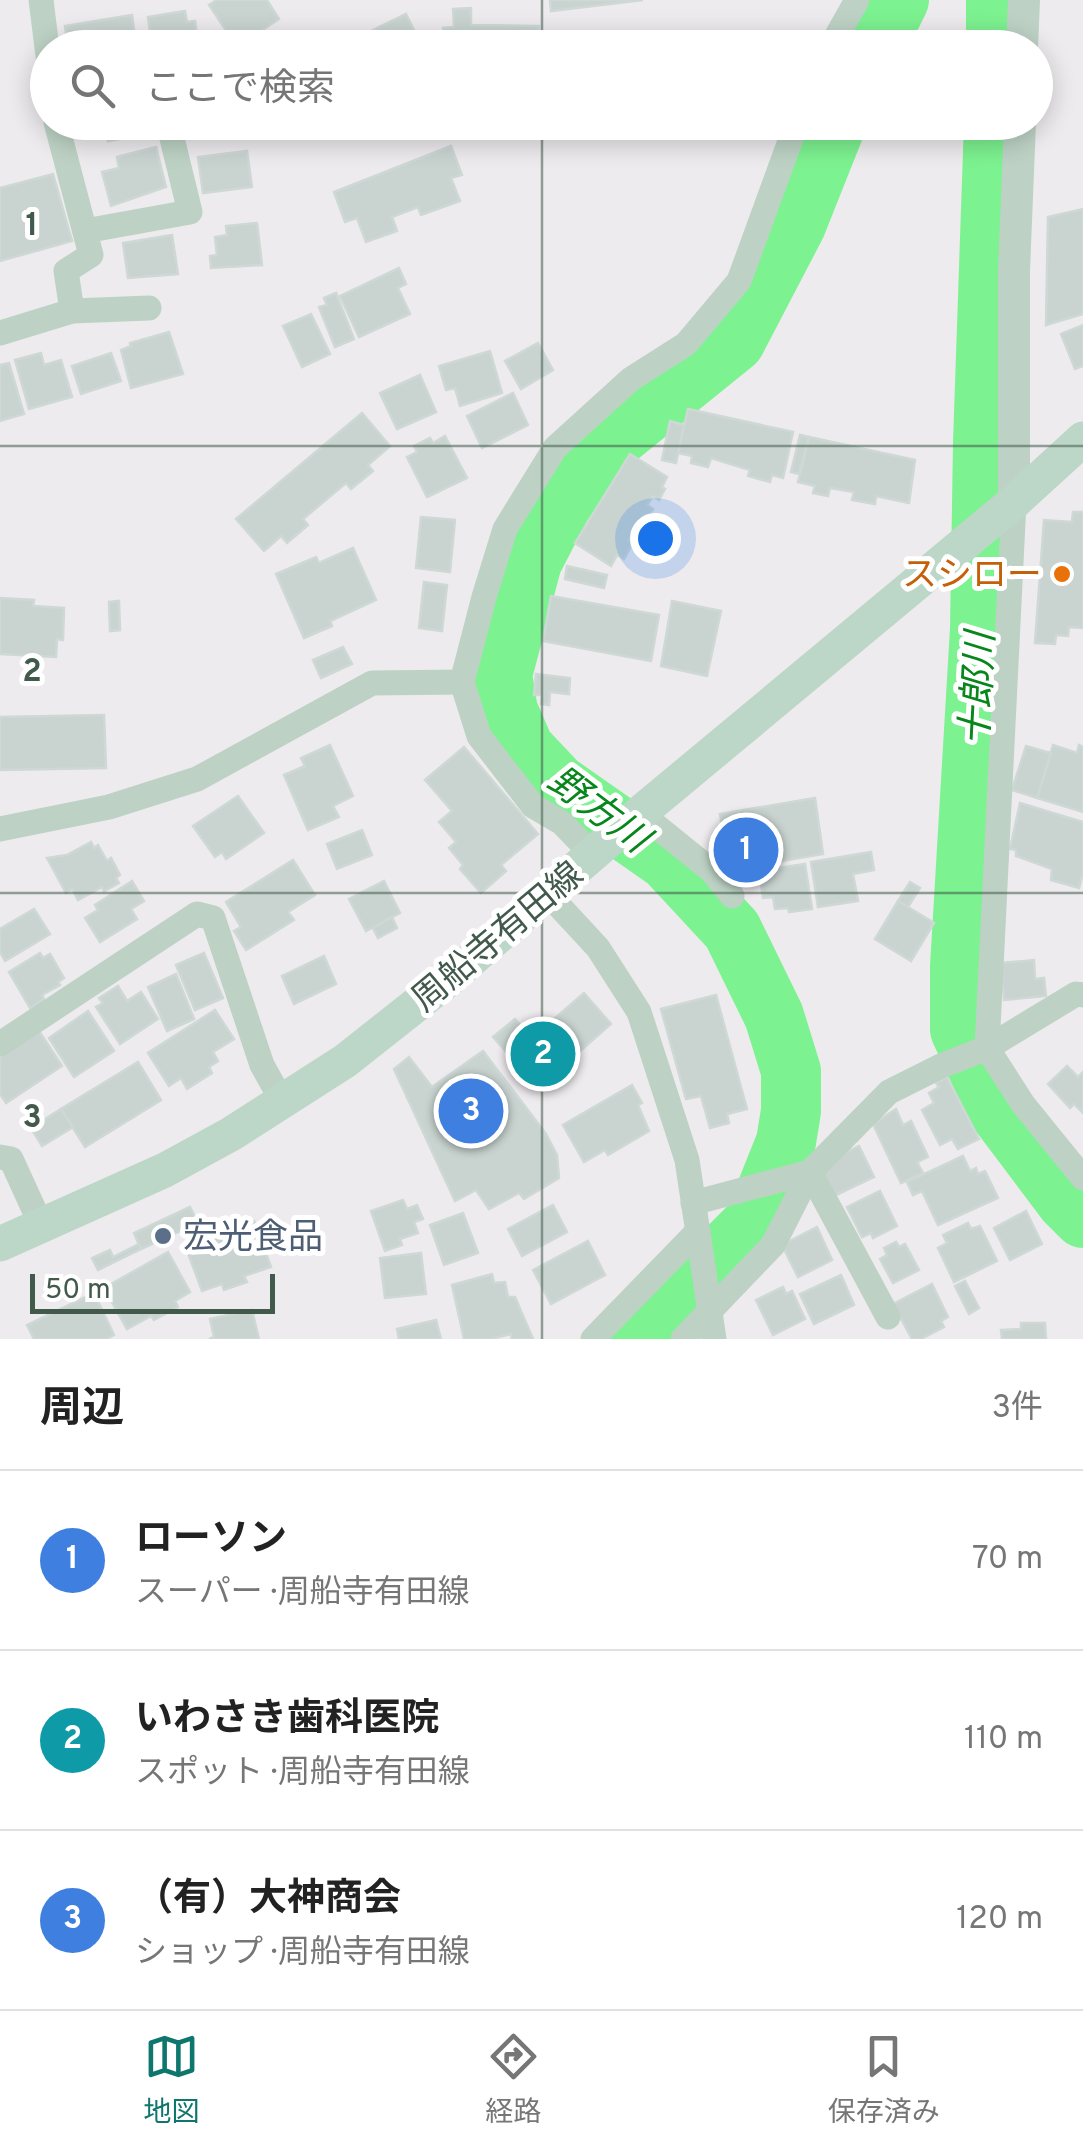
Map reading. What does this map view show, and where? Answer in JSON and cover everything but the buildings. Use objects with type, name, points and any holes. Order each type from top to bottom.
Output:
[{"type":"main road","name":"周船寺有田線","points":[[0,1244],[166,1170],[345,1061],[450,978],[1083,440]]},
{"type":"street","points":[[41,0],[45,30]]},
{"type":"street","points":[[840,30],[857,0]]},
{"type":"street","points":[[1023,30],[1024,0]]},
{"type":"street","points":[[61,140],[91,255],[66,271],[72,311]]},
{"type":"street","points":[[85,231],[190,212],[172,140]]},
{"type":"street","points":[[593,855],[562,824],[532,806],[479,736],[462,682],[505,530],[554,448],[631,380],[686,344],[739,281],[790,140]]},
{"type":"street","points":[[1019,140],[1014,271],[1014,502],[987,1048],[1023,1104],[1083,1178]]},
{"type":"street","points":[[0,333],[72,311],[149,308]]},
{"type":"street","points":[[0,829],[110,807],[197,780],[372,683],[462,682]]},
{"type":"street","points":[[640,813],[712,871],[732,896]]},
{"type":"street","points":[[548,894],[598,948],[639,1012],[687,1160],[711,1318]]},
{"type":"street","points":[[0,1044],[197,914],[213,918],[262,1065],[282,1102]]},
{"type":"street","points":[[684,1339],[711,1318],[773,1245],[810,1172],[888,1092],[987,1048],[1076,994],[1083,995]]},
{"type":"street","points":[[0,1158],[11,1159],[42,1227]]},
{"type":"street","points":[[694,1203],[810,1172]]},
{"type":"street","points":[[810,1172],[888,1317]]},
{"type":"street","points":[[593,1339],[699,1238]]},
{"type":"waterway","name":"野方川","points":[[884,30],[899,0]]},
{"type":"waterway","name":"十郎川","points":[[996,0],[996,30]]},
{"type":"waterway","name":"野方川","points":[[637,1339],[754,1222],[786,1142],[791,1071],[774,1016],[732,930],[668,861],[558,784],[524,748],[508,711],[502,675],[532,562],[561,506],[594,456],[735,342],[796,225],[830,140]]},
{"type":"waterway","name":"十郎川","points":[[993,140],[980,629],[960,967],[960,1030],[996,1108],[1083,1218]]},
{"type":"place","name":"スシロー","points":[[1062,574]]},
{"type":"place","name":"ローソン","points":[[746,850]]},
{"type":"place","name":"いわさき歯科医院","points":[[543,1054]]},
{"type":"place","name":"（有）大神商会","points":[[471,1111]]},
{"type":"place","name":"宏光食品","points":[[163,1236]]}]
